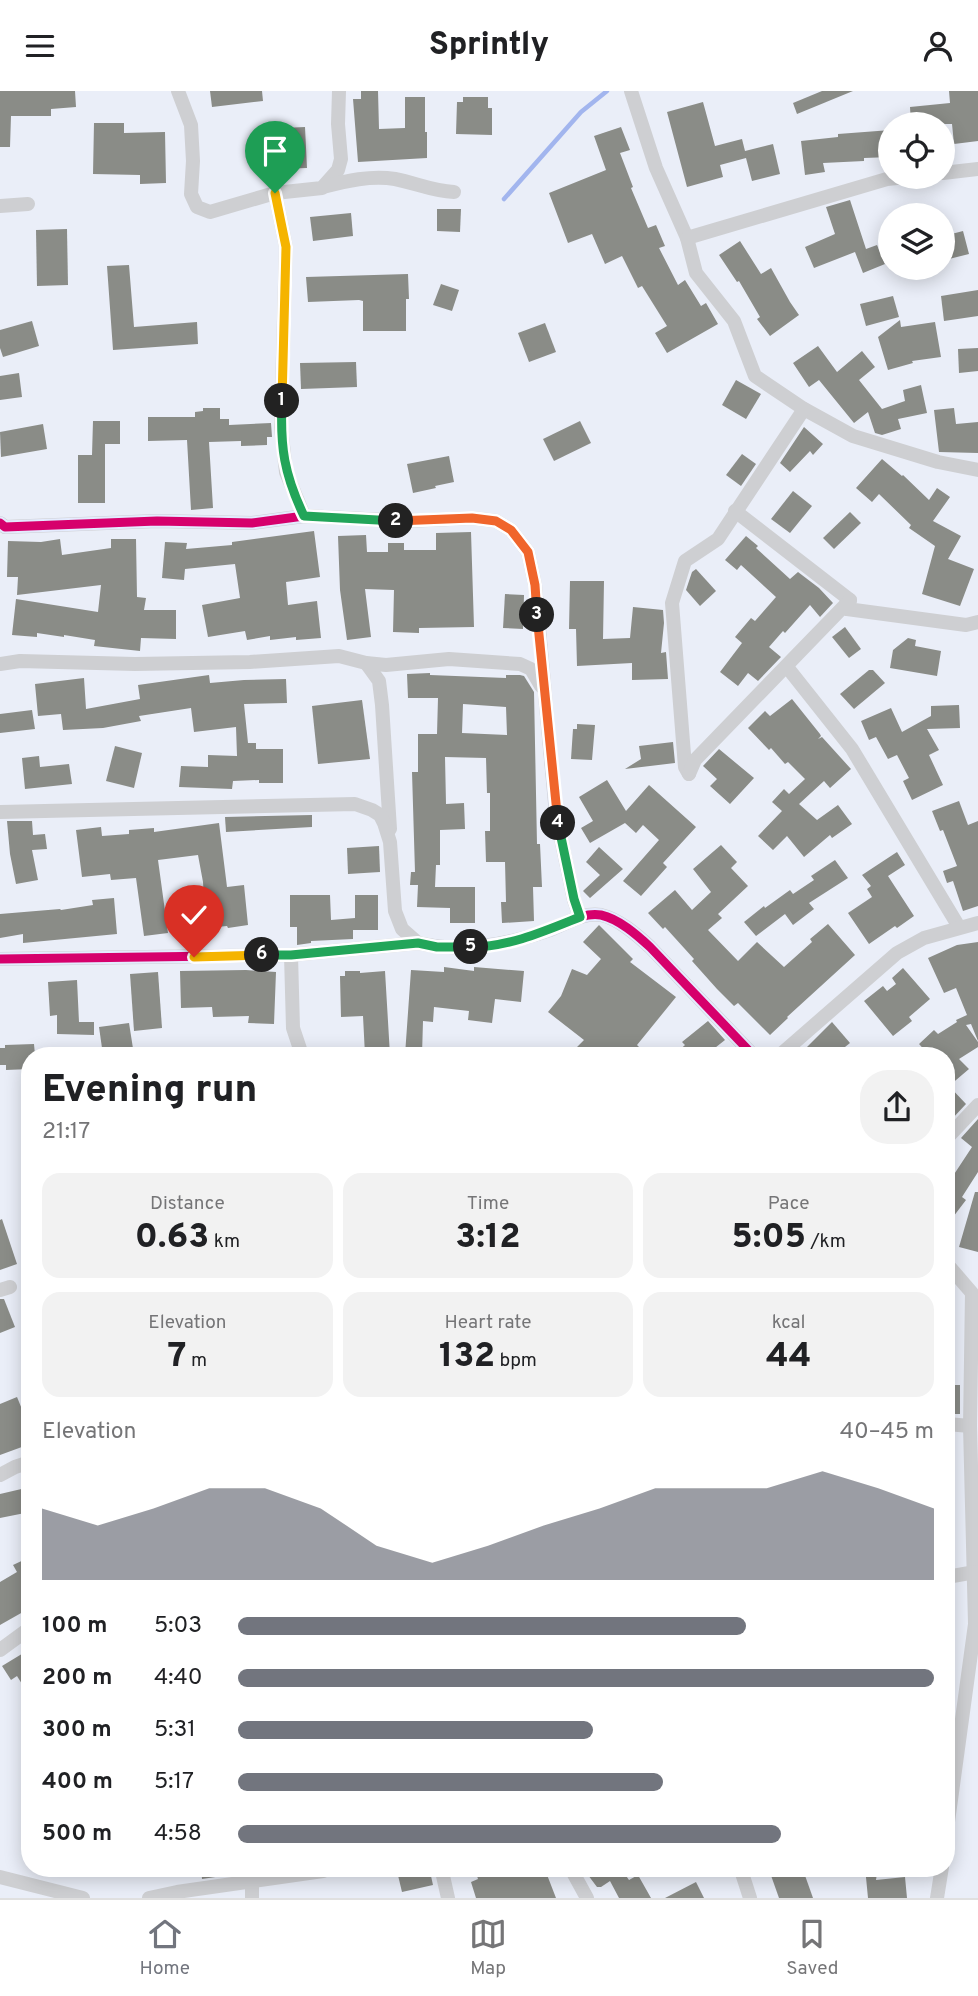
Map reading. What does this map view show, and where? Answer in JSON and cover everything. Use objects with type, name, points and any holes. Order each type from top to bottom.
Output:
[{"type":"street","points":[[178,91],[191,125],[191,194],[197,207],[210,212],[275,193],[322,188],[348,180],[393,179],[428,189],[454,192]]},
{"type":"street","points":[[322,188],[338,170],[341,159],[339,91]]},
{"type":"street","points":[[631,91],[656,168],[687,238],[696,273],[734,321],[755,376],[804,409],[853,436],[938,463],[978,470]]},
{"type":"street","points":[[955,172],[978,169]]},
{"type":"street","points":[[687,238],[878,182]]},
{"type":"street","points":[[275,193],[286,247],[281,427],[286,471],[304,516]]},
{"type":"street","points":[[0,206],[28,204]]},
{"type":"street","points":[[804,409],[718,539],[685,561],[672,603],[685,767],[688,774],[695,760],[850,600]]},
{"type":"street","points":[[735,511],[850,600]]},
{"type":"street","points":[[0,523],[5,527],[157,521],[252,523],[304,516],[406,521],[472,518],[496,521],[511,530],[528,552],[535,585],[556,814],[580,917]]},
{"type":"street","points":[[850,600],[847,608],[967,625],[978,622]]},
{"type":"street","points":[[0,664],[20,661],[135,664],[250,662],[339,656],[386,665],[449,659],[520,664],[531,669],[543,690]]},
{"type":"street","points":[[366,663],[379,681],[382,705],[395,911],[402,929],[418,943]]},
{"type":"street","points":[[787,667],[852,749],[959,927]]},
{"type":"street","points":[[0,812],[355,804],[380,815],[390,842]]},
{"type":"street","points":[[0,960],[291,955],[418,943],[437,947],[486,947],[518,940],[580,917],[600,915],[636,934],[745,1047]]},
{"type":"street","points":[[789,1047],[897,953],[924,938],[978,923]]},
{"type":"street","points":[[291,955],[293,1028],[299,1047]]},
{"type":"street","points":[[955,1129],[978,1105]]},
{"type":"street","points":[[955,1273],[975,1294],[970,1426],[975,1624],[955,1770]]},
{"type":"street","points":[[955,1425],[970,1426]]},
{"type":"street","points":[[0,1475],[21,1465]]},
{"type":"street","points":[[955,1576],[975,1572]]},
{"type":"street","points":[[0,1650],[21,1635]]},
{"type":"street","points":[[0,1877],[51,1894],[83,1898]]},
{"type":"street","points":[[252,1877],[252,1898]]},
{"type":"street","points":[[149,1898],[288,1877]]},
{"type":"street","points":[[443,1877],[448,1898]]},
{"type":"street","points":[[575,1877],[587,1898]]},
{"type":"street","points":[[743,1877],[750,1898]]},
{"type":"street","points":[[937,1898],[940,1877]]},
{"type":"building","points":[[0,91],[75,91],[76,107],[51,109],[51,116],[11,116],[10,147],[0,147]]},
{"type":"building","points":[[210,91],[262,91],[263,101],[212,107]]},
{"type":"building","points":[[361,91],[378,91],[379,129],[405,128],[405,97],[425,97],[427,158],[358,162],[353,99],[361,99]]},
{"type":"building","points":[[822,91],[853,91],[797,114],[793,103]]},
{"type":"building","points":[[949,91],[978,91],[978,141],[955,144],[955,112],[910,112],[910,107],[950,103]]},
{"type":"building","points":[[463,97],[488,97],[488,108],[492,108],[492,135],[456,134],[457,102],[463,102]]},
{"type":"building","points":[[703,102],[715,146],[742,139],[745,151],[773,144],[780,174],[752,181],[746,158],[720,165],[723,177],[687,187],[667,112]]},
{"type":"building","points":[[94,123],[124,123],[124,133],[165,132],[166,183],[140,184],[140,175],[93,174]]},
{"type":"building","points":[[305,127],[307,168],[276,169],[274,133],[283,133],[283,128]]},
{"type":"building","points":[[621,127],[630,150],[620,153],[648,228],[656,225],[665,246],[659,248],[678,285],[685,280],[701,306],[706,303],[718,324],[667,353],[655,333],[667,326],[642,286],[638,288],[622,256],[605,264],[592,234],[568,243],[549,193],[606,170],[594,136]]},
{"type":"building","points":[[878,131],[878,157],[864,158],[864,161],[823,163],[825,172],[805,175],[801,141],[838,137],[838,134]]},
{"type":"building","points":[[850,200],[866,249],[877,245],[878,247],[878,267],[863,273],[855,252],[814,268],[805,247],[835,234],[826,207]]},
{"type":"building","points":[[437,209],[461,209],[460,232],[437,231]]},
{"type":"building","points":[[351,213],[353,236],[313,241],[310,217]]},
{"type":"building","points":[[67,229],[68,285],[37,286],[36,230]]},
{"type":"building","points":[[963,231],[969,254],[955,258],[955,233]]},
{"type":"building","points":[[740,241],[761,274],[771,268],[799,315],[770,336],[757,319],[760,317],[739,281],[737,282],[719,255]]},
{"type":"building","points":[[129,265],[134,327],[197,322],[198,344],[113,350],[107,266]]},
{"type":"building","points":[[408,274],[406,331],[363,331],[363,301],[308,302],[306,277]]},
{"type":"building","points":[[441,284],[459,290],[452,311],[433,305]]},
{"type":"building","points":[[978,290],[978,316],[944,321],[941,296]]},
{"type":"building","points":[[893,296],[899,317],[866,326],[860,304]]},
{"type":"building","points":[[900,320],[901,327],[935,322],[941,357],[912,361],[913,363],[888,370],[878,337]]},
{"type":"building","points":[[32,321],[39,346],[3,357],[0,330]]},
{"type":"building","points":[[545,323],[556,352],[529,362],[518,333]]},
{"type":"building","points":[[818,346],[837,372],[862,351],[875,367],[859,380],[882,409],[905,401],[903,390],[921,385],[927,413],[898,419],[901,429],[882,435],[875,433],[868,412],[854,423],[819,380],[809,387],[793,363]]},
{"type":"building","points":[[978,348],[978,371],[959,373],[958,349]]},
{"type":"building","points":[[356,362],[357,387],[301,389],[300,363]]},
{"type":"building","points":[[19,373],[22,397],[0,400],[0,376]]},
{"type":"building","points":[[736,380],[761,394],[746,419],[722,405]]},
{"type":"building","points":[[203,408],[220,408],[220,419],[229,419],[229,425],[271,423],[272,437],[267,437],[267,445],[241,446],[241,441],[209,442],[213,508],[191,510],[187,440],[148,441],[148,417],[195,417],[195,412],[203,411]]},
{"type":"building","points":[[954,408],[956,424],[978,422],[978,453],[939,452],[934,410]]},
{"type":"building","points":[[93,421],[120,421],[120,444],[105,444],[105,503],[78,503],[78,455],[92,455]]},
{"type":"building","points":[[580,421],[591,443],[554,461],[543,439]]},
{"type":"building","points":[[43,424],[47,449],[1,457],[0,432]]},
{"type":"building","points":[[804,427],[823,444],[813,455],[810,451],[790,472],[780,463]]},
{"type":"building","points":[[742,454],[756,464],[741,486],[726,475]]},
{"type":"building","points":[[449,456],[454,482],[413,493],[407,464]]},
{"type":"building","points":[[882,459],[929,500],[937,488],[950,497],[933,521],[961,536],[948,559],[974,569],[960,606],[922,594],[935,546],[909,528],[911,525],[879,494],[872,502],[856,488]]},
{"type":"building","points":[[793,491],[812,506],[790,533],[771,519]]},
{"type":"building","points":[[850,512],[861,523],[834,549],[823,538]]},
{"type":"building","points":[[314,531],[320,577],[286,582],[288,605],[317,601],[321,638],[270,640],[270,636],[247,640],[245,631],[208,637],[202,605],[240,598],[235,564],[185,569],[184,580],[162,578],[165,542],[187,543],[186,549],[232,545],[232,542]]},
{"type":"building","points":[[471,532],[474,627],[419,628],[419,633],[393,632],[394,590],[365,589],[371,637],[347,640],[340,590],[338,536],[366,535],[367,552],[388,552],[388,543],[404,543],[404,550],[436,550],[436,533]]},
{"type":"building","points":[[746,536],[790,579],[798,572],[833,603],[820,617],[810,605],[769,647],[781,657],[758,681],[748,673],[738,686],[720,672],[742,643],[735,637],[751,618],[755,621],[776,597],[741,565],[737,570],[725,560]]},
{"type":"building","points":[[60,539],[62,555],[111,548],[111,539],[136,539],[137,597],[146,598],[144,610],[176,610],[176,639],[141,638],[140,651],[94,646],[95,640],[64,635],[12,635],[16,599],[98,612],[101,585],[17,595],[18,577],[7,577],[8,541],[41,542]]},
{"type":"building","points":[[696,569],[716,591],[700,606],[686,590],[692,572]]},
{"type":"building","points":[[570,581],[604,581],[603,639],[630,638],[633,607],[663,610],[661,653],[666,652],[668,679],[632,680],[632,663],[577,666],[576,629],[569,629]]},
{"type":"building","points":[[505,594],[524,595],[523,629],[503,628]]},
{"type":"building","points":[[845,627],[861,649],[849,658],[832,637]]},
{"type":"building","points":[[908,638],[916,640],[915,646],[941,651],[937,676],[890,668],[893,650]]},
{"type":"building","points":[[869,670],[873,670],[885,683],[854,709],[840,694]]},
{"type":"building","points":[[407,674],[506,678],[506,675],[520,675],[524,676],[534,692],[537,844],[540,844],[542,887],[533,887],[534,921],[502,923],[501,902],[506,902],[505,862],[486,862],[485,831],[490,831],[490,793],[487,793],[486,758],[445,757],[446,804],[464,803],[465,829],[440,830],[440,865],[436,865],[435,887],[475,887],[475,923],[450,923],[450,908],[417,907],[418,885],[410,885],[411,872],[415,872],[412,772],[418,772],[418,734],[437,734],[438,698],[408,698]],"holes":[[[463,704],[506,707],[507,735],[462,733]]]},
{"type":"building","points":[[209,675],[210,683],[286,679],[287,703],[244,704],[248,743],[256,743],[256,749],[283,749],[283,783],[233,781],[232,789],[179,787],[181,766],[208,767],[208,755],[237,756],[236,727],[194,732],[191,708],[139,716],[141,721],[103,728],[63,730],[61,714],[38,716],[35,684],[84,678],[86,709],[140,699],[138,685]]},
{"type":"building","points":[[792,699],[820,734],[818,739],[822,737],[851,769],[830,788],[824,781],[799,804],[817,820],[838,805],[852,824],[832,838],[830,835],[804,857],[787,836],[773,850],[758,836],[782,811],[772,802],[784,789],[789,794],[805,779],[788,762],[785,764],[771,748],[769,750],[748,728],[765,711],[770,716]]},
{"type":"building","points":[[362,700],[370,759],[318,764],[312,706]]},
{"type":"building","points":[[959,705],[960,728],[927,729],[939,750],[929,755],[943,785],[912,800],[903,781],[909,778],[897,755],[888,759],[876,737],[869,740],[861,721],[891,708],[902,732],[931,716],[931,706]]},
{"type":"building","points":[[32,710],[35,729],[0,733],[0,714]]},
{"type":"building","points":[[577,724],[595,725],[592,760],[571,759],[573,729],[577,729]]},
{"type":"building","points":[[673,742],[675,763],[625,769],[641,759],[639,746]]},
{"type":"building","points":[[115,746],[142,753],[134,788],[106,781]]},
{"type":"building","points":[[719,749],[754,778],[730,804],[710,786],[717,779],[703,766]]},
{"type":"building","points":[[39,756],[40,767],[69,764],[72,784],[25,789],[22,758]]},
{"type":"building","points":[[607,780],[626,811],[649,785],[696,827],[663,863],[667,867],[641,896],[623,881],[659,840],[643,825],[636,833],[625,823],[590,843],[581,828],[593,821],[579,797]]},
{"type":"building","points":[[959,801],[968,825],[978,821],[978,906],[963,911],[953,881],[947,883],[943,871],[957,866],[943,830],[940,831],[932,811]]},
{"type":"building","points":[[312,815],[312,827],[226,832],[225,817]]},
{"type":"building","points":[[7,821],[32,821],[33,835],[45,834],[47,849],[32,850],[38,880],[16,884]]},
{"type":"building","points":[[219,823],[227,887],[244,885],[248,925],[206,928],[198,855],[158,860],[168,933],[144,936],[136,878],[111,880],[110,874],[82,877],[76,830],[101,827],[102,836],[129,834],[129,830],[154,828],[154,832]]},
{"type":"building","points":[[721,845],[737,862],[731,868],[748,886],[718,914],[722,918],[708,930],[738,961],[757,942],[784,967],[828,924],[855,955],[770,1035],[738,1003],[734,1006],[717,989],[665,927],[663,929],[648,913],[675,890],[692,910],[711,892],[693,869]]},
{"type":"building","points":[[379,846],[380,872],[348,874],[347,848]]},
{"type":"building","points":[[599,847],[623,869],[590,898],[583,891],[600,875],[586,862]]},
{"type":"building","points":[[897,852],[905,865],[888,876],[914,916],[869,944],[848,913],[872,897],[867,889],[871,886],[862,875]]},
{"type":"building","points":[[835,860],[848,878],[809,903],[814,909],[793,925],[785,914],[756,936],[744,922],[790,890],[793,894],[814,880],[811,876]]},
{"type":"building","points":[[290,895],[330,895],[331,920],[355,918],[355,895],[378,895],[378,930],[353,930],[353,939],[311,941],[297,945],[297,927],[290,927]]},
{"type":"building","points":[[114,898],[117,934],[23,943],[23,934],[0,938],[0,914],[61,910],[93,905],[92,900]]},
{"type":"building","points":[[599,925],[633,959],[630,962],[676,997],[637,1045],[639,1047],[577,1047],[584,1040],[548,1012],[561,996],[572,969],[587,975],[601,959],[583,942]]},
{"type":"building","points":[[978,942],[978,1041],[971,1024],[966,1025],[978,1042],[978,1047],[959,1059],[969,1069],[955,1081],[955,1047],[922,1047],[919,1044],[934,1030],[938,1034],[967,1015],[956,988],[944,993],[928,958],[957,945]]},
{"type":"building","points":[[444,967],[474,971],[474,967],[524,971],[521,1002],[495,999],[492,1023],[468,1020],[469,1011],[434,1007],[433,1022],[423,1021],[422,1047],[406,1047],[411,970],[444,972]]},
{"type":"building","points":[[903,968],[930,999],[909,1017],[912,1021],[893,1036],[864,1001],[883,986],[887,991],[896,984],[892,978]]},
{"type":"building","points":[[180,971],[276,972],[274,1024],[248,1023],[249,1016],[213,1017],[212,1007],[181,1008]]},
{"type":"building","points":[[345,971],[385,971],[390,1047],[365,1047],[363,1016],[341,1017],[340,976],[345,976]]},
{"type":"building","points":[[158,972],[162,1028],[134,1031],[130,974]]},
{"type":"building","points":[[77,980],[79,1022],[94,1022],[94,1035],[57,1034],[57,1015],[50,1016],[48,982]]},
{"type":"building","points":[[708,1021],[725,1040],[716,1047],[683,1047],[685,1045],[682,1042]]},
{"type":"building","points":[[832,1022],[850,1043],[845,1047],[807,1047]]},
{"type":"building","points":[[129,1023],[133,1047],[102,1047],[99,1027]]},
{"type":"building","points":[[34,1044],[34,1047],[21,1047],[21,1069],[6,1070],[6,1065],[0,1065],[0,1048],[5,1048],[5,1045]]},
{"type":"building","points":[[955,1092],[966,1104],[955,1116]]},
{"type":"building","points":[[978,1119],[978,1172],[962,1197],[966,1200],[955,1214],[955,1173],[972,1147],[961,1138]]},
{"type":"building","points":[[975,1192],[978,1192],[978,1252],[959,1247]]},
{"type":"building","points":[[2,1219],[17,1264],[0,1270],[0,1220]]},
{"type":"building","points":[[0,1299],[4,1299],[15,1327],[0,1333]]},
{"type":"building","points":[[955,1385],[960,1385],[960,1414],[955,1414]]},
{"type":"building","points":[[17,1397],[21,1407],[21,1447],[0,1455],[0,1404]]},
{"type":"building","points":[[21,1489],[21,1514],[0,1518],[0,1494]]},
{"type":"building","points":[[21,1561],[21,1613],[0,1625],[0,1582],[17,1572],[13,1565]]},
{"type":"building","points":[[21,1654],[21,1682],[17,1676],[11,1680],[2,1666]]},
{"type":"building","points":[[398,1877],[431,1877],[433,1885],[402,1892]]},
{"type":"building","points":[[477,1877],[548,1877],[556,1898],[476,1898],[471,1882]]},
{"type":"building","points":[[590,1877],[627,1877],[629,1880],[639,1877],[651,1898],[619,1898],[610,1881],[597,1887]]},
{"type":"building","points":[[772,1877],[806,1877],[813,1898],[779,1898]]},
{"type":"building","points":[[866,1877],[876,1877],[876,1880],[905,1877],[907,1898],[868,1898]]},
{"type":"building","points":[[696,1882],[704,1898],[665,1898]]},
{"type":"waterway","points":[[504,199],[581,112],[607,91]]},
{"type":"cycle path","points":[[0,523],[5,527],[157,521],[252,523],[304,516],[406,521],[472,518],[496,521],[511,530],[528,552],[535,585],[556,814],[580,917]]},
{"type":"cycle path","points":[[0,959],[291,955],[418,943],[451,947],[484,946],[517,940],[581,917],[601,915],[621,924],[650,947],[745,1047]]},
{"type":"route","points":[[194,957],[291,955],[418,943],[437,947],[486,947],[518,940],[580,917],[556,814],[535,585],[528,552],[511,530],[496,521],[472,518],[406,521],[304,516],[295,497],[286,471],[281,427],[286,247],[275,193]]}]
